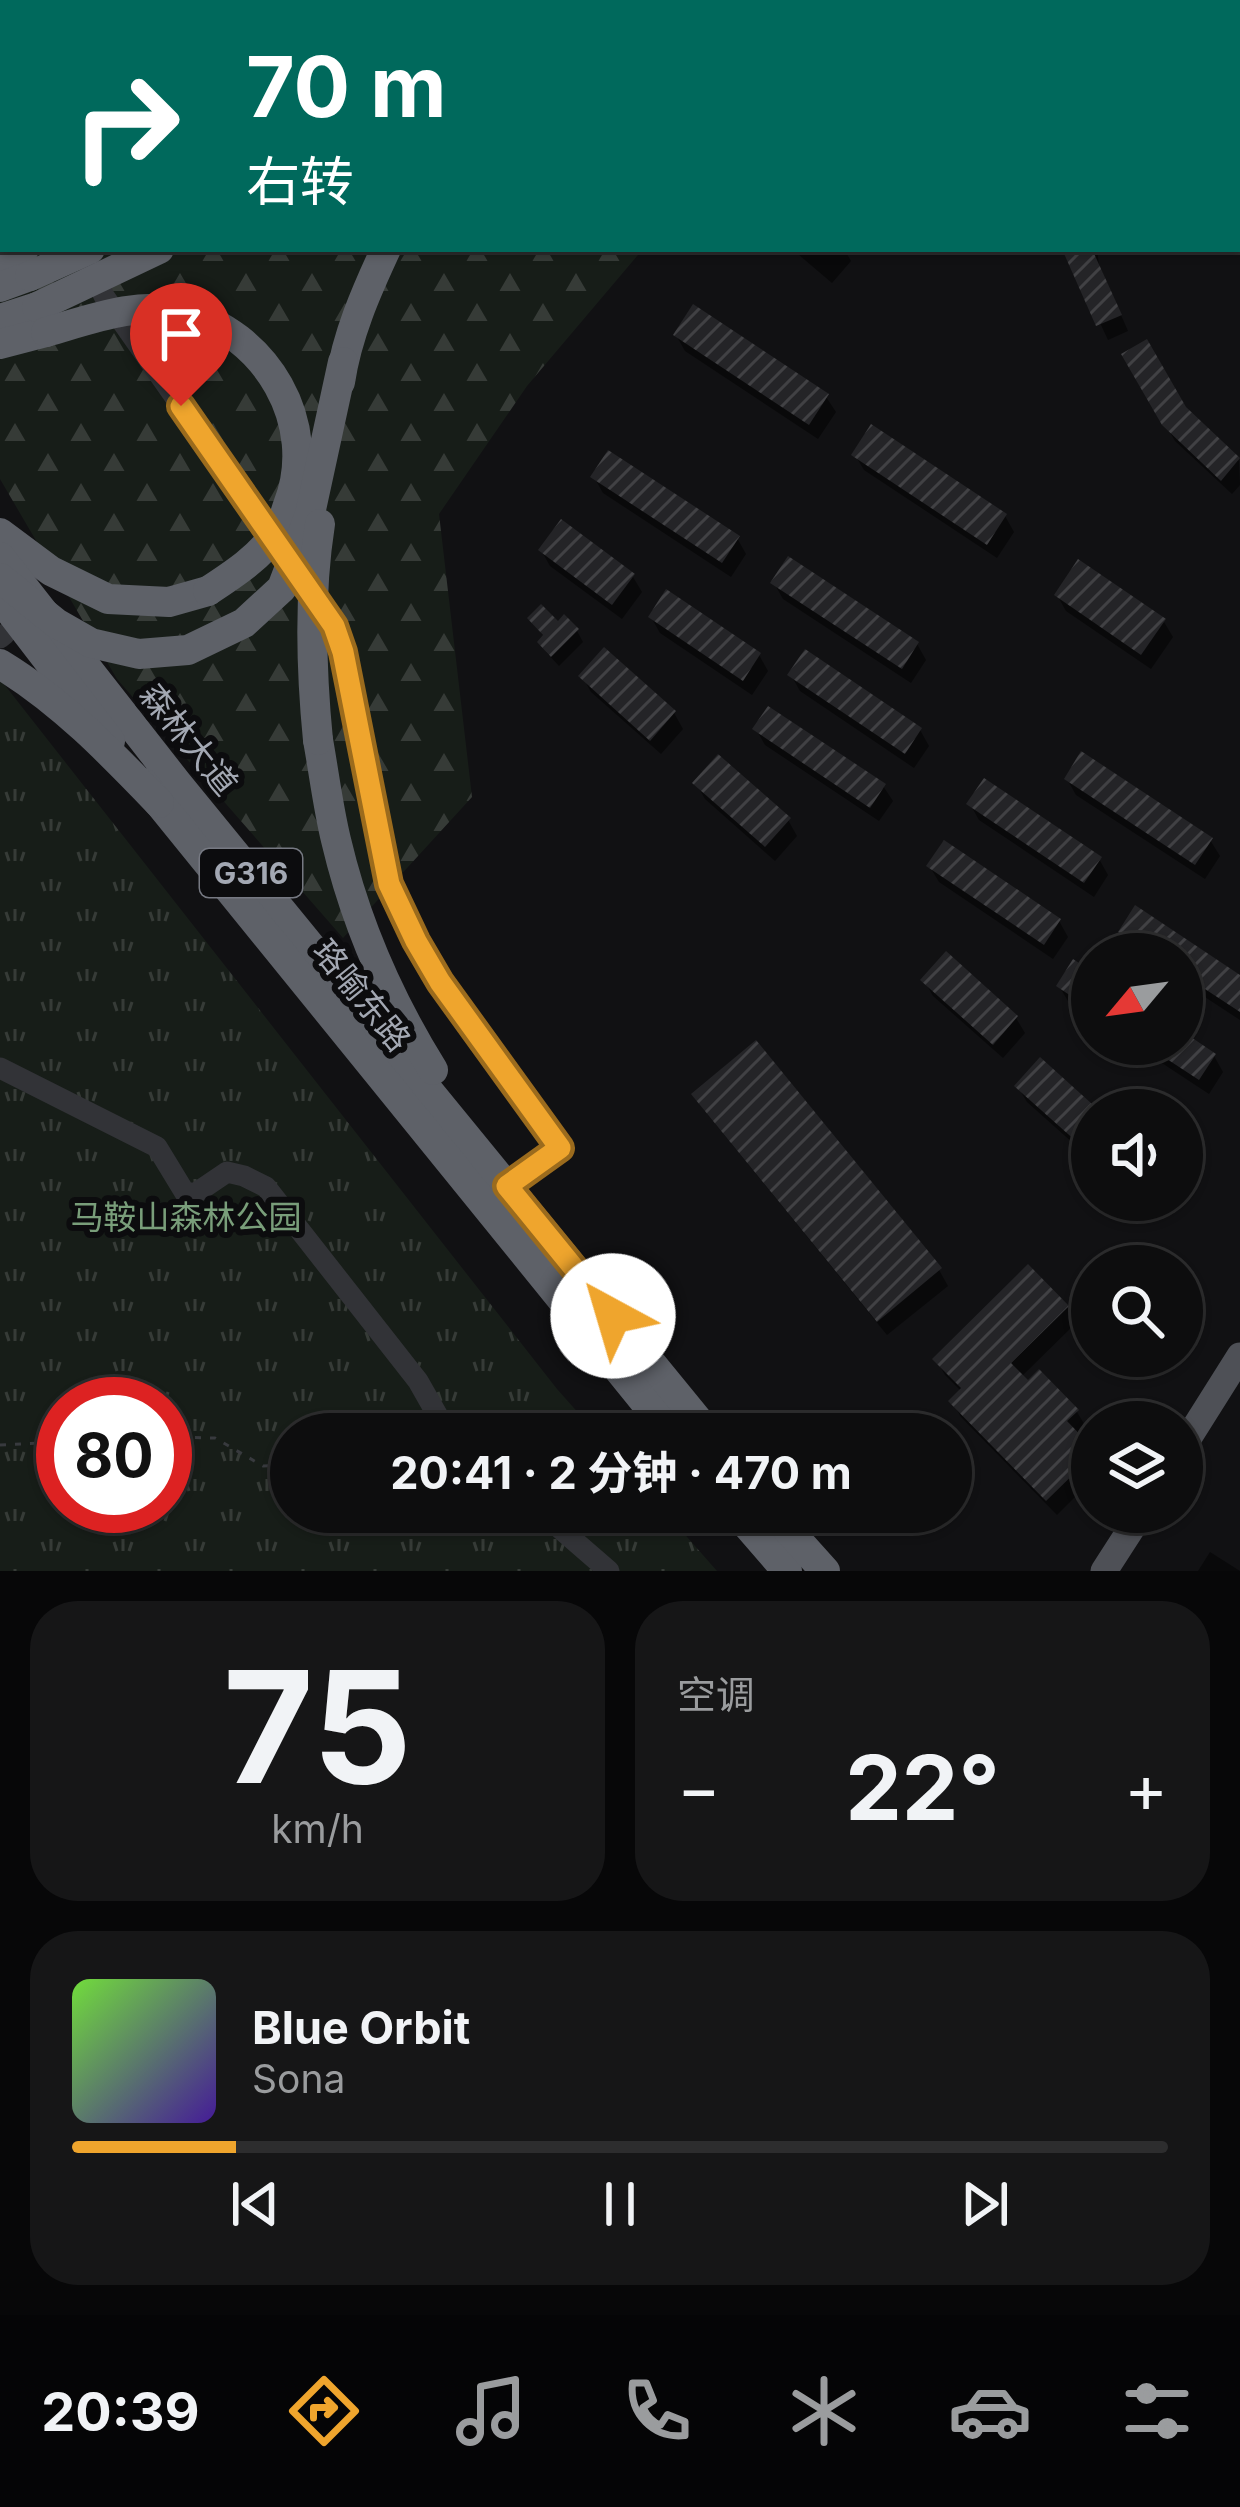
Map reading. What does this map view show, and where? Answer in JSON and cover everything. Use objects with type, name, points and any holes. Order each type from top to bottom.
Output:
[{"type":"highway","points":[[0,286],[79,252]]},
{"type":"highway","points":[[0,320],[153,252]]},
{"type":"highway","points":[[0,578],[56,623],[91,643],[139,654],[188,650],[244,623],[282,588],[310,514],[343,362],[363,297],[385,252]]},
{"type":"highway","points":[[0,344],[134,309],[179,310],[214,322],[245,341],[268,365],[290,408],[298,440],[296,485],[279,530],[243,569],[208,591],[169,602],[109,599],[51,571],[0,533]]},
{"type":"highway","points":[[343,362],[314,559],[313,695],[336,841],[392,1000],[507,1186]]},
{"type":"highway","name":"森林大道","points":[[0,557],[177,783],[507,1186]]},
{"type":"highway","name":"珞喻东路","points":[[0,598],[159,803],[653,1413]]},
{"type":"highway","points":[[1,641],[31,682],[95,736],[159,803]]},
{"type":"highway","name":"G316","points":[[1,641],[433,1166],[501,1225]]},
{"type":"highway","name":"G316","points":[[507,1186],[692,1413]]},
{"type":"highway","points":[[754,1533],[787,1571]]},
{"type":"highway","points":[[791,1533],[825,1571]]},
{"type":"main road","points":[[1203,1415],[1240,1356]]},
{"type":"main road","points":[[1104,1571],[1128,1533]]},
{"type":"street","points":[[87,252],[104,296],[334,626],[389,884],[440,982],[560,1148],[507,1186]]},
{"type":"street","points":[[0,1068],[157,1148],[185,1193],[196,1193],[227,1172],[266,1187],[418,1381],[434,1413]]},
{"type":"street","points":[[565,1533],[609,1571]]},
{"type":"path","points":[[424,1413],[430,1406]]},
{"type":"path","points":[[192,1438],[215,1438],[270,1466]]},
{"type":"path","points":[[0,1445],[36,1443]]},
{"type":"green space","points":[[0,252],[640,252],[527,386],[439,514],[472,797],[343,938],[117,679],[0,479]]},
{"type":"green space","name":"马鞍山森林公园","points":[[0,679],[578,1413],[270,1413],[270,1533],[684,1533],[717,1571],[0,1571]]},
{"type":"building","points":[[1063,252],[1093,252],[1122,315],[1096,326]]},
{"type":"building","points":[[693,304],[829,394],[809,425],[673,335]]},
{"type":"building","points":[[1147,339],[1186,407],[1240,458],[1221,481],[1162,425],[1121,354]]},
{"type":"building","points":[[871,424],[1007,514],[987,545],[851,455]]},
{"type":"building","points":[[608,450],[740,536],[722,563],[590,477]]},
{"type":"building","points":[[561,519],[635,574],[612,605],[538,550]]},
{"type":"building","points":[[788,556],[919,642],[902,669],[770,583]]},
{"type":"building","points":[[1078,559],[1166,619],[1141,655],[1054,595]]},
{"type":"building","points":[[666,589],[761,653],[743,681],[648,617]]},
{"type":"building","points":[[541,604],[558,621],[564,614],[579,629],[551,657],[537,642],[543,635],[527,618]]},
{"type":"building","points":[[604,647],[676,711],[650,741],[578,676]]},
{"type":"building","points":[[805,649],[922,728],[905,754],[787,675]]},
{"type":"building","points":[[768,706],[886,784],[870,808],[752,729]]},
{"type":"building","points":[[1081,751],[1213,838],[1195,865],[1064,779]]},
{"type":"building","points":[[718,754],[791,818],[765,847],[692,783]]},
{"type":"building","points":[[984,778],[1102,857],[1084,883],[966,804]]},
{"type":"building","points":[[944,840],[1061,919],[1044,945],[926,866]]},
{"type":"building","points":[[1135,905],[1177,933],[1120,933]]},
{"type":"building","points":[[1203,950],[1240,975],[1240,1012],[1203,988]]},
{"type":"building","points":[[946,951],[1018,1016],[993,1045],[920,980]]},
{"type":"building","points":[[1071,962],[1071,996],[1056,986]]},
{"type":"building","points":[[756,1040],[942,1268],[877,1322],[691,1094]]},
{"type":"building","points":[[1203,1045],[1216,1054],[1199,1080],[1176,1065],[1203,1065]]},
{"type":"building","points":[[1040,1057],[1075,1089],[1071,1089],[1071,1137],[1014,1086]]},
{"type":"building","points":[[1028,1264],[1069,1306],[1011,1363],[1028,1380],[1039,1369],[1071,1402],[1067,1421],[1071,1425],[1071,1477],[1046,1501],[972,1425],[972,1413],[960,1413],[948,1401],[961,1388],[932,1359]]},
{"type":"route","points":[[181,406],[334,626],[389,884],[440,982],[560,1148],[507,1186],[613,1316]]}]
